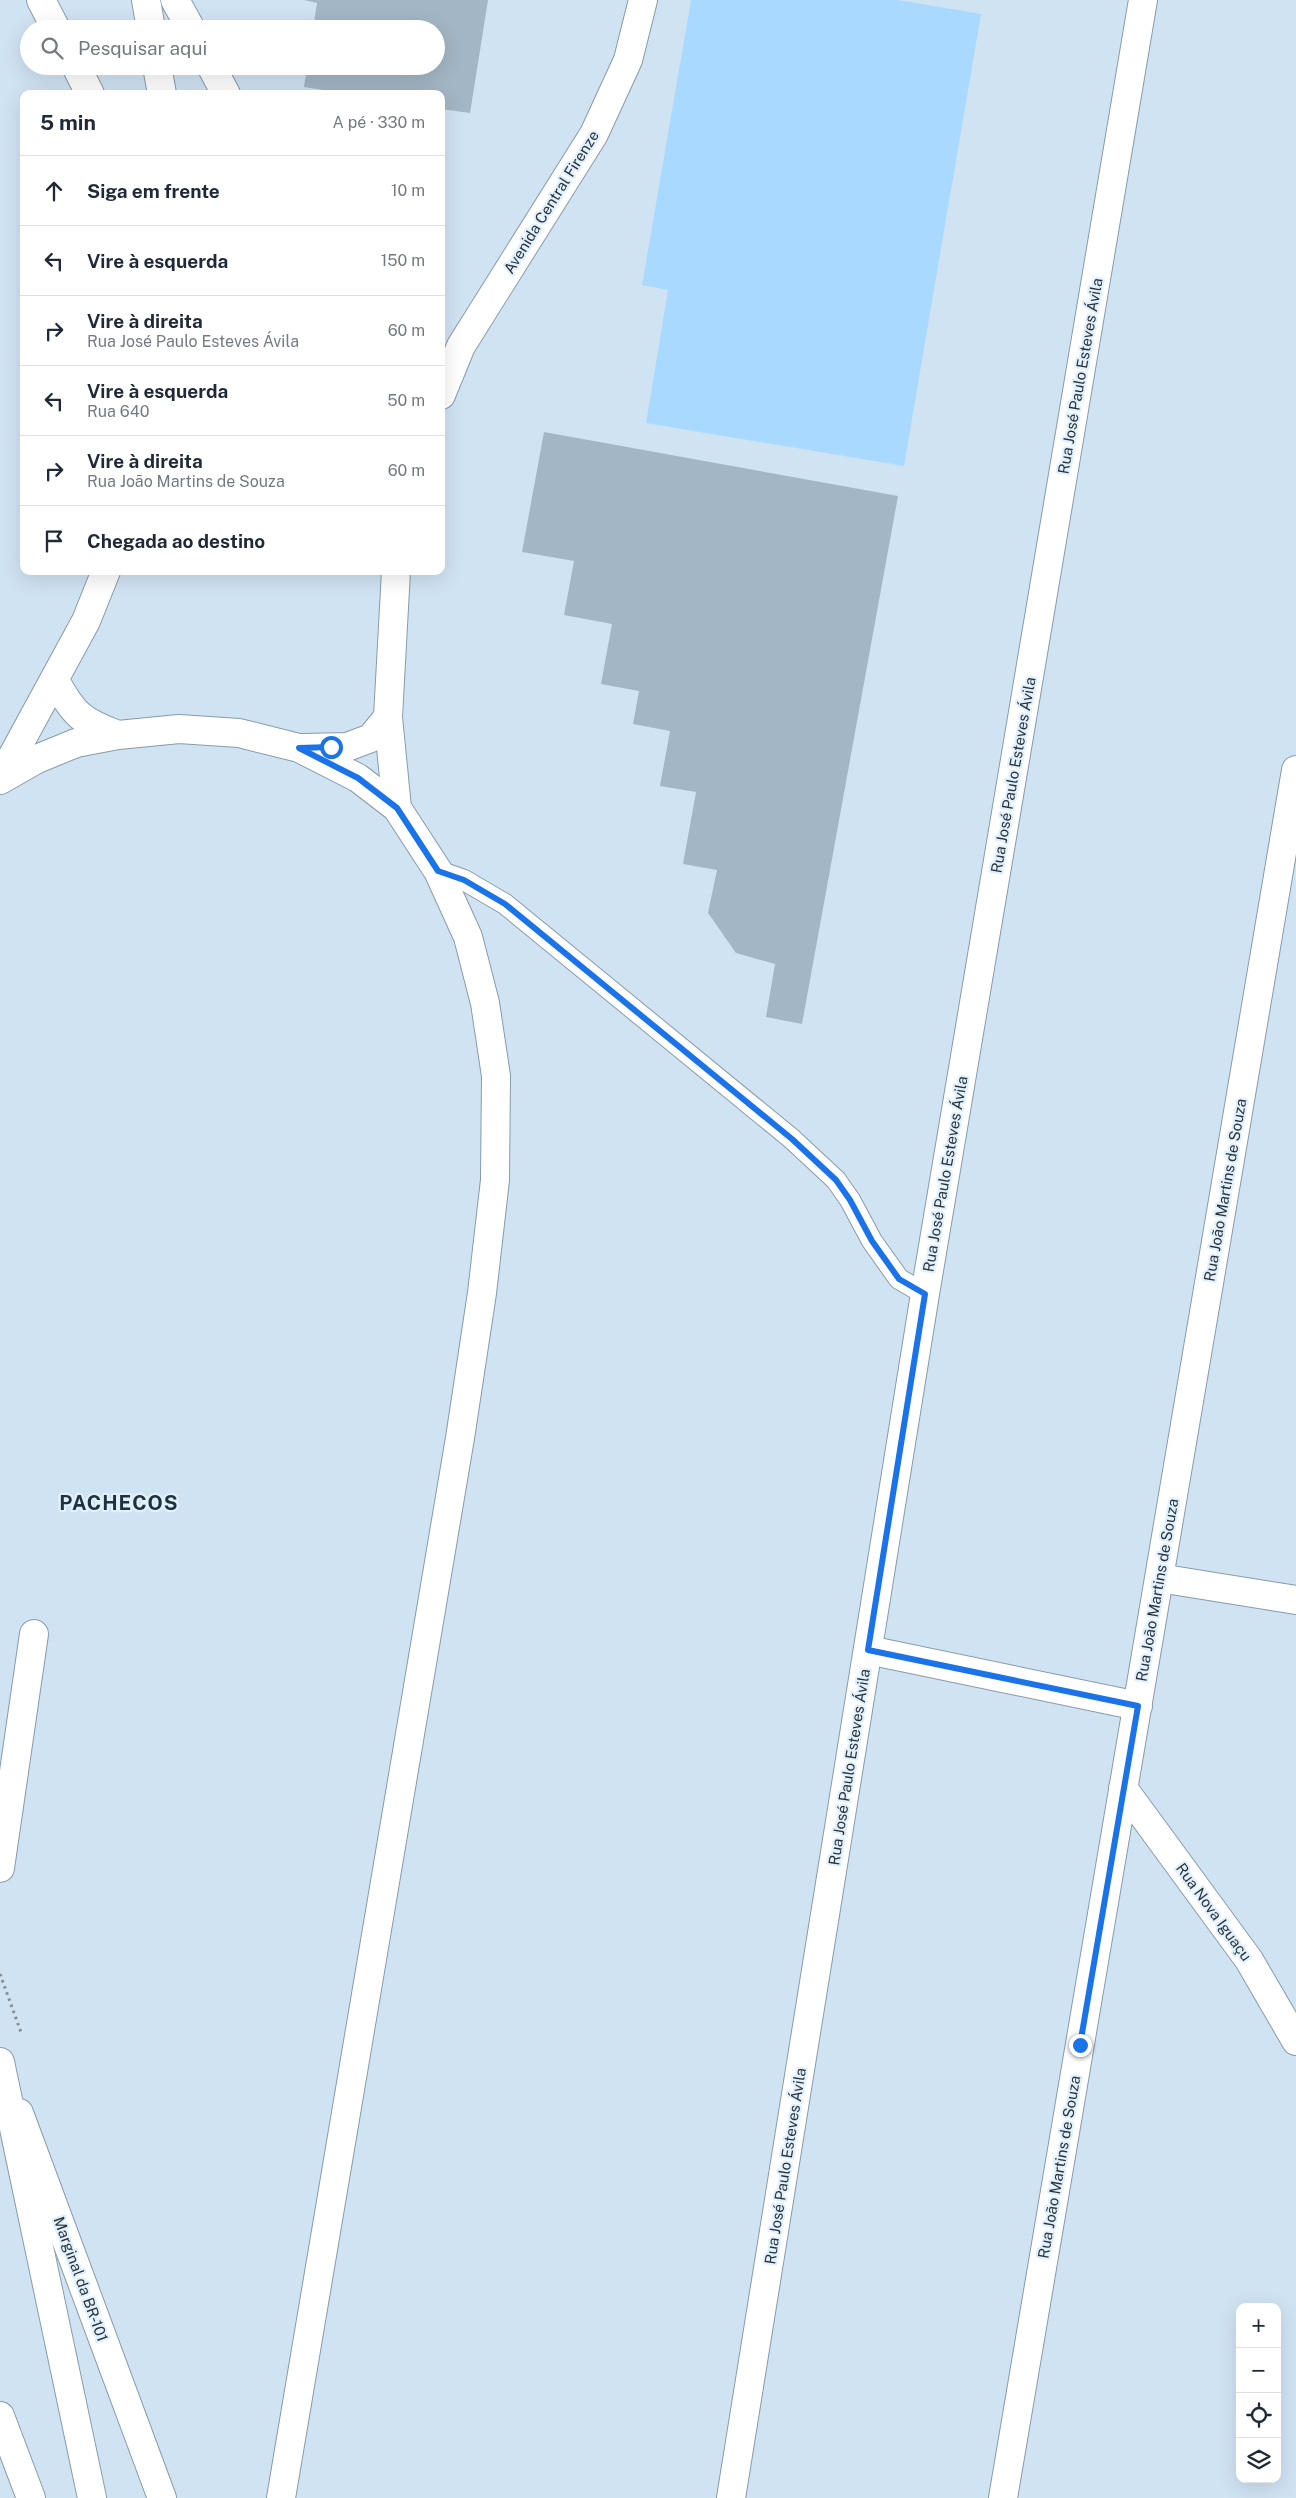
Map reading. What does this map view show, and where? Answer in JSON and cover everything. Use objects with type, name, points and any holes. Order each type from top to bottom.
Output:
[{"type":"main road","points":[[42,0],[52,20]]},
{"type":"main road","points":[[146,0],[149,20]]},
{"type":"main road","points":[[175,0],[186,20]]},
{"type":"main road","name":"Avenida Central Firenze","points":[[445,385],[461,346],[594,134],[628,60],[643,0]]},
{"type":"main road","name":"Rua José Paulo Esteves Ávila","points":[[732,2498],[925,1294],[1143,0]]},
{"type":"main road","points":[[80,75],[88,90]]},
{"type":"main road","points":[[159,75],[161,90]]},
{"type":"main road","points":[[216,75],[224,90]]},
{"type":"main road","points":[[0,779],[86,620],[104,575]]},
{"type":"main road","points":[[396,575],[388,717],[397,808]]},
{"type":"main road","points":[[55,680],[68,706],[90,725],[118,735]]},
{"type":"main road","points":[[299,748],[347,746],[371,738],[388,717]]},
{"type":"main road","points":[[0,779],[37,759],[76,743],[118,735],[179,729],[240,733],[299,748],[358,778],[397,808],[438,871],[468,938],[485,1003],[496,1076],[495,1180],[482,1293],[460,1438],[280,2498]]},
{"type":"main road","name":"Rua João Martins de Souza","points":[[1003,2498],[1296,770]]},
{"type":"main road","points":[[1159,1578],[1296,1600]]},
{"type":"main road","points":[[0,1868],[34,1634]]},
{"type":"main road","points":[[868,1650],[1138,1706]]},
{"type":"main road","name":"Rua Nova Iguaçu","points":[[1123,1788],[1244,1952],[1296,2041]]},
{"type":"main road","points":[[0,2062],[92,2498]]},
{"type":"main road","name":"Marginal da BR-101","points":[[0,2062],[162,2498]]},
{"type":"main road","points":[[0,2416],[31,2498]]},
{"type":"lane","points":[[438,871],[464,880],[505,904],[792,1139],[836,1180],[850,1200],[872,1241],[899,1279],[925,1294]]},
{"type":"shaded area","points":[[691,0],[898,0],[981,14],[904,466],[646,423],[668,290],[642,285]]},
{"type":"building","points":[[304,0],[488,0],[470,113],[445,110],[445,90],[323,90],[304,87],[306,75],[445,75],[445,20],[314,20],[317,3]]},
{"type":"building","points":[[544,432],[898,496],[802,1024],[766,1017],[775,964],[736,953],[708,913],[717,870],[683,864],[696,792],[660,786],[670,731],[633,724],[639,691],[601,684],[612,624],[564,615],[574,561],[522,552]]},
{"type":"district","name":"PACHECOS","points":[[119,1503]]},
{"type":"route","points":[[331,747],[299,748],[358,778],[397,808],[438,871],[464,880],[486,891],[505,904],[792,1139],[836,1180],[850,1200],[872,1241],[899,1279],[925,1294],[868,1650],[1138,1706],[1080,2045]]}]
